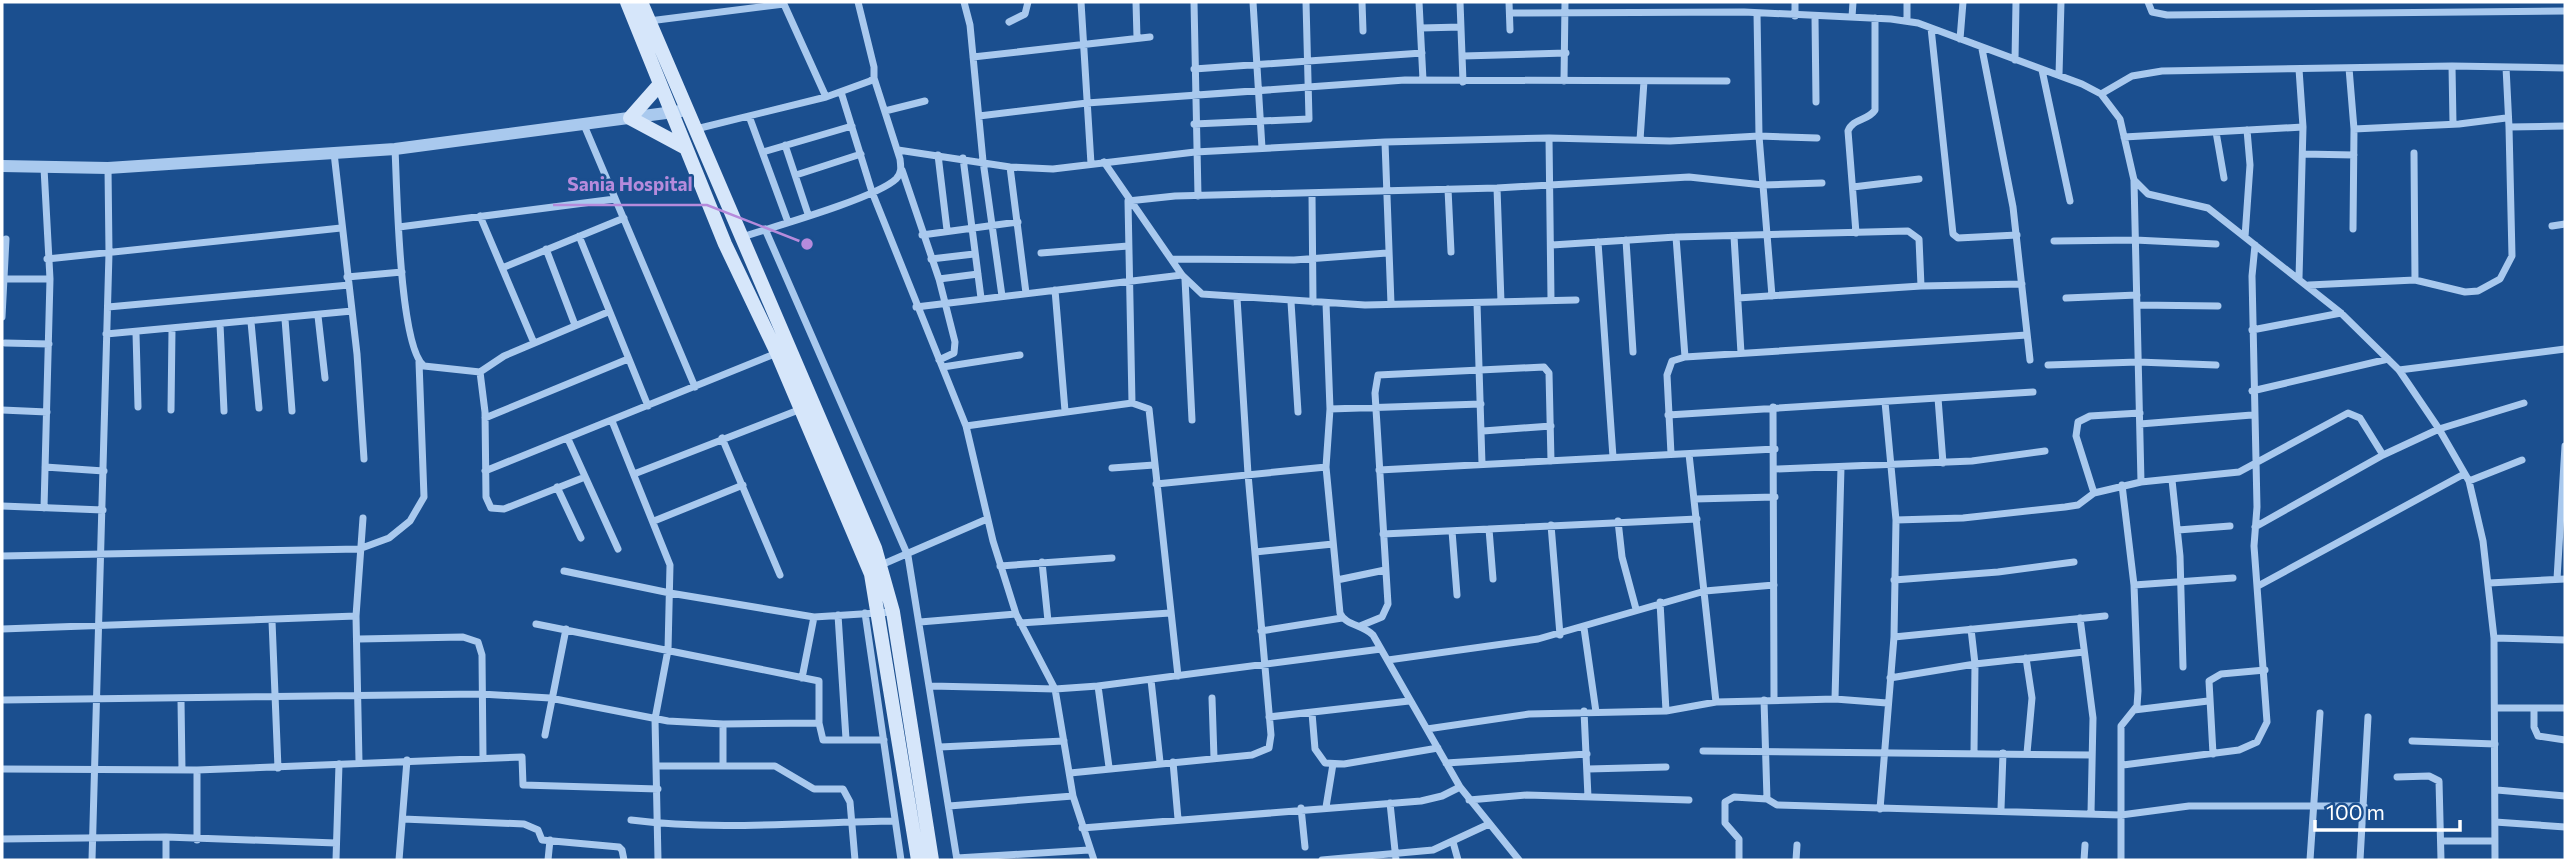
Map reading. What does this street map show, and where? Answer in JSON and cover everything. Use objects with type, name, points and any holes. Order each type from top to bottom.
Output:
[{"type":"main road","points":[[627,2],[684,147],[777,353],[865,519],[881,565],[879,612],[932,860]]},
{"type":"main road","points":[[641,2],[742,237],[866,559],[876,591],[918,860]]},
{"type":"main road","points":[[660,84],[630,118],[684,147]]},
{"type":"street","points":[[858,2],[874,78],[945,304],[955,350],[941,363]]},
{"type":"street","points":[[964,2],[1002,296]]},
{"type":"street","points":[[1009,22],[1025,14],[1028,2]]},
{"type":"street","points":[[1081,2],[1091,164]]},
{"type":"street","points":[[1136,2],[1137,38]]},
{"type":"street","points":[[1194,2],[1194,124],[1198,196]]},
{"type":"street","points":[[1252,2],[1262,148]]},
{"type":"street","points":[[1194,124],[1308,119],[1306,2]]},
{"type":"street","points":[[1362,2],[1363,32]]},
{"type":"street","points":[[1419,2],[1423,80]]},
{"type":"street","points":[[1460,2],[1463,82]]},
{"type":"street","points":[[1509,2],[1510,30]]},
{"type":"street","points":[[1564,81],[1565,2]]},
{"type":"street","points":[[1717,2],[1719,11]]},
{"type":"street","points":[[1744,2],[1744,12]]},
{"type":"street","points":[[1795,2],[1795,16]]},
{"type":"street","points":[[1852,17],[1853,2]]},
{"type":"street","points":[[1907,2],[1907,21]]},
{"type":"street","points":[[1960,39],[1962,2]]},
{"type":"street","points":[[2015,60],[2016,2]]},
{"type":"street","points":[[2059,75],[2061,2]]},
{"type":"street","points":[[2148,2],[2152,12],[2167,15],[2565,11]]},
{"type":"street","points":[[2423,2],[2423,12]]},
{"type":"street","points":[[2548,11],[2549,2]]},
{"type":"street","points":[[649,21],[784,3],[826,97]]},
{"type":"street","points":[[1510,13],[1719,11],[1907,21],[2059,75],[2101,94],[2120,119],[2134,180],[2141,482]]},
{"type":"street","points":[[1757,13],[1759,136],[1772,296]]},
{"type":"street","points":[[1815,17],[1816,102]]},
{"type":"street","points":[[1856,233],[1848,131],[1854,122],[1875,110],[1875,18]]},
{"type":"street","points":[[1421,28],[1461,27]]},
{"type":"street","points":[[1931,28],[1953,234],[1958,238],[2017,235]]},
{"type":"street","points":[[973,57],[1150,37]]},
{"type":"street","points":[[1982,49],[2017,235],[2030,360]]},
{"type":"street","points":[[1194,69],[1422,53]]},
{"type":"street","points":[[1463,57],[1566,53]]},
{"type":"street","points":[[2101,94],[2118,83],[2146,73],[2452,66],[2565,68]]},
{"type":"street","points":[[2452,66],[2452,124]]},
{"type":"street","points":[[2309,285],[2415,280],[2465,292],[2490,287],[2506,271],[2512,256],[2506,67]]},
{"type":"street","points":[[2349,68],[2354,129],[2353,229]]},
{"type":"street","points":[[2042,69],[2070,201]]},
{"type":"street","points":[[2299,69],[2303,127],[2299,278]]},
{"type":"street","points":[[696,129],[826,97],[874,78]]},
{"type":"street","points":[[979,117],[1087,103],[1423,80],[1727,81]]},
{"type":"street","points":[[1640,141],[1644,81]]},
{"type":"street","points":[[841,92],[872,192],[966,426],[987,519],[1016,614],[1055,689],[1073,796],[1094,860]]},
{"type":"street","points":[[885,111],[926,101]]},
{"type":"street","points":[[2,166],[108,167],[395,149],[687,110]]},
{"type":"street","points":[[749,116],[788,222]]},
{"type":"street","points":[[2354,129],[2506,118]]},
{"type":"street","points":[[584,125],[695,387]]},
{"type":"street","points":[[763,152],[852,126]]},
{"type":"street","points":[[2509,127],[2565,126]]},
{"type":"street","points":[[2124,137],[2303,127]]},
{"type":"street","points":[[2245,237],[2249,175],[2247,130]]},
{"type":"street","points":[[2216,132],[2224,178]]},
{"type":"street","points":[[898,150],[1010,167],[1053,169],[1195,152],[1385,142],[1609,137],[1640,141],[1759,136],[1817,138]]},
{"type":"street","points":[[1549,138],[1551,299]]},
{"type":"street","points":[[1385,142],[1387,253],[1391,304]]},
{"type":"street","points":[[785,145],[808,215]]},
{"type":"street","points":[[2,556],[359,550],[389,538],[410,521],[424,497],[419,362],[411,345],[402,272],[395,149]]},
{"type":"street","points":[[334,153],[352,311],[363,459]]},
{"type":"street","points":[[2414,153],[2415,280]]},
{"type":"street","points":[[796,175],[861,154]]},
{"type":"street","points":[[2303,154],[2354,155]]},
{"type":"street","points":[[938,155],[947,230]]},
{"type":"street","points":[[963,158],[981,298]]},
{"type":"street","points":[[1104,162],[1128,201],[1184,277],[1202,294],[1326,303],[1576,300]]},
{"type":"street","points":[[92,860],[90,839],[104,471],[109,253],[108,167]]},
{"type":"street","points":[[1010,167],[1026,293]]},
{"type":"street","points":[[44,168],[50,279],[44,508]]},
{"type":"street","points":[[742,237],[872,192],[890,184],[901,169]]},
{"type":"street","points":[[1128,201],[1198,196],[1551,186],[1689,177],[1763,185],[1822,183]]},
{"type":"street","points":[[1853,187],[1919,178]]},
{"type":"street","points":[[2134,180],[2148,194],[2208,208],[2309,285],[2341,313],[2399,370],[2439,429],[2466,477],[2478,512],[2494,638],[2496,860]]},
{"type":"street","points":[[1497,188],[1501,302]]},
{"type":"street","points":[[1448,189],[1451,252]]},
{"type":"street","points":[[1312,194],[1313,302]]},
{"type":"street","points":[[399,227],[615,199]]},
{"type":"street","points":[[1128,201],[1132,404]]},
{"type":"street","points":[[480,216],[534,343]]},
{"type":"street","points":[[502,268],[624,218]]},
{"type":"street","points":[[922,235],[1018,222]]},
{"type":"street","points":[[2552,226],[2565,224]]},
{"type":"street","points":[[47,259],[341,228]]},
{"type":"street","points":[[765,229],[908,556],[957,859],[1089,850]]},
{"type":"street","points":[[1552,245],[1676,237],[1915,233],[1920,246],[1922,286]]},
{"type":"street","points":[[579,236],[648,406]]},
{"type":"street","points":[[1734,236],[1741,353]]},
{"type":"street","points":[[1676,237],[1685,357]]},
{"type":"street","points":[[2,317],[6,239]]},
{"type":"street","points":[[1626,240],[1633,352]]},
{"type":"street","points":[[2054,241],[2134,240],[2216,244]]},
{"type":"street","points":[[1598,242],[1613,457]]},
{"type":"street","points":[[2123,765],[2249,747],[2264,734],[2268,707],[2258,586],[2256,464],[2252,415],[2255,245]]},
{"type":"street","points":[[1041,253],[1128,246]]},
{"type":"street","points":[[546,249],[575,326]]},
{"type":"street","points":[[1171,259],[1312,260],[1387,253]]},
{"type":"street","points":[[931,259],[974,254]]},
{"type":"street","points":[[107,307],[348,281],[402,272]]},
{"type":"street","points":[[939,279],[978,274]]},
{"type":"street","points":[[916,307],[1184,277]]},
{"type":"street","points":[[1184,277],[1192,420]]},
{"type":"street","points":[[4,279],[50,279]]},
{"type":"street","points":[[1738,298],[1922,286],[2022,284]]},
{"type":"street","points":[[1055,290],[1065,411]]},
{"type":"street","points":[[2066,298],[2137,295]]},
{"type":"street","points":[[1070,773],[1266,751],[1271,743],[1248,474],[1237,298]]},
{"type":"street","points":[[1291,302],[1298,412]]},
{"type":"street","points":[[1326,303],[1329,409],[1326,467],[1342,618]]},
{"type":"street","points":[[1477,303],[1482,464]]},
{"type":"street","points":[[2137,304],[2218,306]]},
{"type":"street","points":[[106,334],[172,330],[352,311]]},
{"type":"street","points":[[419,362],[432,369],[480,372],[494,361],[608,312]]},
{"type":"street","points":[[2252,330],[2341,313]]},
{"type":"street","points":[[318,316],[326,378]]},
{"type":"street","points":[[285,319],[292,411]]},
{"type":"street","points":[[251,322],[259,408]]},
{"type":"street","points":[[220,324],[224,411]]},
{"type":"street","points":[[171,410],[172,330]]},
{"type":"street","points":[[136,333],[138,407]]},
{"type":"street","points":[[1671,454],[1668,369],[1672,361],[1685,357],[2027,335]]},
{"type":"street","points":[[5,344],[49,344]]},
{"type":"street","points":[[2399,370],[2565,349]]},
{"type":"street","points":[[485,471],[777,353]]},
{"type":"street","points":[[941,363],[1020,355]]},
{"type":"street","points":[[485,418],[628,359]]},
{"type":"street","points":[[2252,391],[2388,359]]},
{"type":"street","points":[[2048,365],[2138,362],[2216,365]]},
{"type":"street","points":[[1360,626],[1382,617],[1387,611],[1375,385],[1378,375],[1547,369],[1551,461]]},
{"type":"street","points":[[480,372],[485,418],[486,497],[494,510],[584,477]]},
{"type":"street","points":[[1668,415],[2034,392]]},
{"type":"street","points":[[1938,398],[1943,463]]},
{"type":"street","points":[[1880,809],[1886,703],[1894,637],[1896,520],[1885,402]]},
{"type":"street","points":[[2255,527],[2383,456],[2439,429],[2524,403]]},
{"type":"street","points":[[966,426],[1132,404],[1146,407],[1152,414],[1154,465],[1178,676]]},
{"type":"street","points":[[1329,409],[1480,404]]},
{"type":"street","points":[[634,474],[807,406]]},
{"type":"street","points":[[1773,407],[1774,699]]},
{"type":"street","points":[[2,410],[47,412]]},
{"type":"street","points":[[2094,493],[2076,436],[2078,422],[2090,416],[2140,413]]},
{"type":"street","points":[[1896,520],[1963,518],[2065,507],[2078,505],[2094,493],[2122,485],[2228,474],[2256,464],[2353,413],[2360,418],[2383,456]]},
{"type":"street","points":[[2140,424],[2252,415]]},
{"type":"street","points":[[612,421],[670,565],[668,650],[654,719],[658,860]]},
{"type":"street","points":[[1483,431],[1551,426]]},
{"type":"street","points":[[722,438],[780,575]]},
{"type":"street","points":[[568,439],[618,549]]},
{"type":"street","points":[[2489,583],[2561,579],[2565,446]]},
{"type":"street","points":[[1379,470],[1775,449]]},
{"type":"street","points":[[1775,469],[1943,463],[2045,451]]},
{"type":"street","points":[[1689,454],[1716,702]]},
{"type":"street","points":[[2258,586],[2466,477],[2522,460]]},
{"type":"street","points":[[1112,468],[1154,465]]},
{"type":"street","points":[[45,467],[104,471]]},
{"type":"street","points":[[1156,484],[1326,467]]},
{"type":"street","points":[[1835,699],[1841,467]]},
{"type":"street","points":[[2172,480],[2178,530],[2183,667]]},
{"type":"street","points":[[654,520],[743,485]]},
{"type":"street","points":[[2121,860],[2121,726],[2134,710],[2138,691],[2134,585],[2122,485]]},
{"type":"street","points":[[557,488],[581,538]]},
{"type":"street","points":[[1694,499],[1775,496]]},
{"type":"street","points":[[2,506],[103,510]]},
{"type":"street","points":[[359,762],[359,639],[356,616],[363,518]]},
{"type":"street","points":[[881,565],[908,556],[987,519]]},
{"type":"street","points":[[1383,534],[1697,519]]},
{"type":"street","points":[[1618,521],[1622,557],[1636,609]]},
{"type":"street","points":[[1551,525],[1560,635]]},
{"type":"street","points":[[2178,530],[2230,526]]},
{"type":"street","points":[[1489,529],[1493,579]]},
{"type":"street","points":[[1452,531],[1457,595]]},
{"type":"street","points":[[1255,552],[1333,544]]},
{"type":"street","points":[[1000,566],[1112,558]]},
{"type":"street","points":[[1042,562],[1048,621]]},
{"type":"street","points":[[1894,580],[1988,573],[2074,562]]},
{"type":"street","points":[[1337,580],[1385,570]]},
{"type":"street","points":[[564,571],[670,593],[814,617],[879,612],[884,740],[901,860]]},
{"type":"street","points":[[2134,585],[2233,578]]},
{"type":"street","points":[[1388,660],[1560,635],[1636,609],[1704,591],[1774,585]]},
{"type":"street","points":[[1660,602],[1666,712]]},
{"type":"street","points":[[1020,623],[1170,613]]},
{"type":"street","points":[[920,622],[1016,614]]},
{"type":"street","points":[[838,615],[846,739]]},
{"type":"street","points":[[2,629],[356,616]]},
{"type":"street","points":[[1894,637],[2105,616]]},
{"type":"street","points":[[802,678],[814,617]]},
{"type":"street","points":[[1261,631],[1342,618],[1373,635],[1460,787],[1520,860]]},
{"type":"street","points":[[2080,618],[2092,718],[2091,813]]},
{"type":"street","points":[[272,621],[278,768]]},
{"type":"street","points":[[536,624],[819,681],[819,723],[824,740],[884,740]]},
{"type":"street","points":[[1584,628],[1597,712]]},
{"type":"street","points":[[545,736],[550,698],[566,629]]},
{"type":"street","points":[[1970,629],[1975,664],[1975,752]]},
{"type":"street","points":[[2494,638],[2565,640]]},
{"type":"street","points":[[359,639],[473,639],[481,648],[483,758]]},
{"type":"street","points":[[931,686],[1055,689],[1098,686],[1381,649]]},
{"type":"street","points":[[1890,678],[1975,664],[2084,652]]},
{"type":"street","points":[[2026,658],[2032,698],[2027,753]]},
{"type":"street","points":[[2213,754],[2208,701],[2212,677],[2265,670]]},
{"type":"street","points":[[1152,680],[1160,762]]},
{"type":"street","points":[[1098,686],[1109,767]]},
{"type":"street","points":[[2,700],[181,700],[357,694],[481,694],[550,698],[654,719],[723,724],[819,723]]},
{"type":"street","points":[[1212,698],[1214,758]]},
{"type":"street","points":[[1427,729],[1529,714],[1584,711],[1666,712],[1716,702],[1835,699],[1886,703]]},
{"type":"street","points":[[181,700],[182,770]]},
{"type":"street","points":[[1764,700],[1767,799]]},
{"type":"street","points":[[1269,717],[1409,701]]},
{"type":"street","points":[[2134,710],[2208,701]]},
{"type":"street","points":[[2496,708],[2565,708]]},
{"type":"street","points":[[2534,708],[2534,727],[2538,736],[2565,740]]},
{"type":"street","points":[[1584,711],[1588,797]]},
{"type":"street","points":[[1312,713],[1313,739],[1318,758],[1334,764],[1438,748]]},
{"type":"street","points":[[2310,860],[2320,713]]},
{"type":"street","points":[[2360,860],[2368,717]]},
{"type":"street","points":[[723,724],[723,766]]},
{"type":"street","points":[[940,747],[1064,741]]},
{"type":"street","points":[[2412,741],[2495,744]]},
{"type":"street","points":[[1703,751],[2092,755]]},
{"type":"street","points":[[2001,809],[2003,752]]},
{"type":"street","points":[[1446,763],[1587,754]]},
{"type":"street","points":[[2,769],[197,770],[522,757],[523,785],[658,789]]},
{"type":"street","points":[[400,860],[407,760]]},
{"type":"street","points":[[1173,762],[1178,819]]},
{"type":"street","points":[[336,860],[339,764]]},
{"type":"street","points":[[1326,807],[1334,764]]},
{"type":"street","points":[[656,766],[775,766],[814,789],[843,789],[849,797],[855,860]]},
{"type":"street","points":[[1588,769],[1666,767]]},
{"type":"street","points":[[197,770],[197,840]]},
{"type":"street","points":[[2397,778],[2429,776],[2440,781],[2441,860]]},
{"type":"street","points":[[1082,828],[1432,799],[1460,787]]},
{"type":"street","points":[[2497,790],[2565,796]]},
{"type":"street","points":[[1469,800],[1527,795],[1689,800]]},
{"type":"street","points":[[949,806],[1073,796]]},
{"type":"street","points":[[1739,860],[1739,839],[1725,823],[1725,802],[1734,797],[1767,799],[1777,805],[1880,809],[2001,809],[2121,815],[2189,806],[2364,806]]},
{"type":"street","points":[[1390,803],[1396,857]]},
{"type":"street","points":[[1301,808],[1305,847]]},
{"type":"street","points":[[403,819],[524,824],[538,830],[542,840],[618,847],[622,850],[624,860]]},
{"type":"street","points":[[631,820],[659,824],[895,821]]},
{"type":"street","points":[[2495,822],[2565,827]]},
{"type":"street","points":[[1322,860],[1396,857],[1433,850],[1489,824]]},
{"type":"street","points":[[2,839],[166,837],[337,843]]},
{"type":"street","points":[[166,837],[166,860]]},
{"type":"street","points":[[548,860],[550,840]]},
{"type":"street","points":[[2442,841],[2495,841]]},
{"type":"street","points":[[1453,842],[1458,860]]},
{"type":"street","points":[[1796,860],[1797,845]]},
{"type":"street","points":[[2084,860],[2085,845]]},
{"type":"place","name":"Sania Hospital","points":[[807,244]]}]
